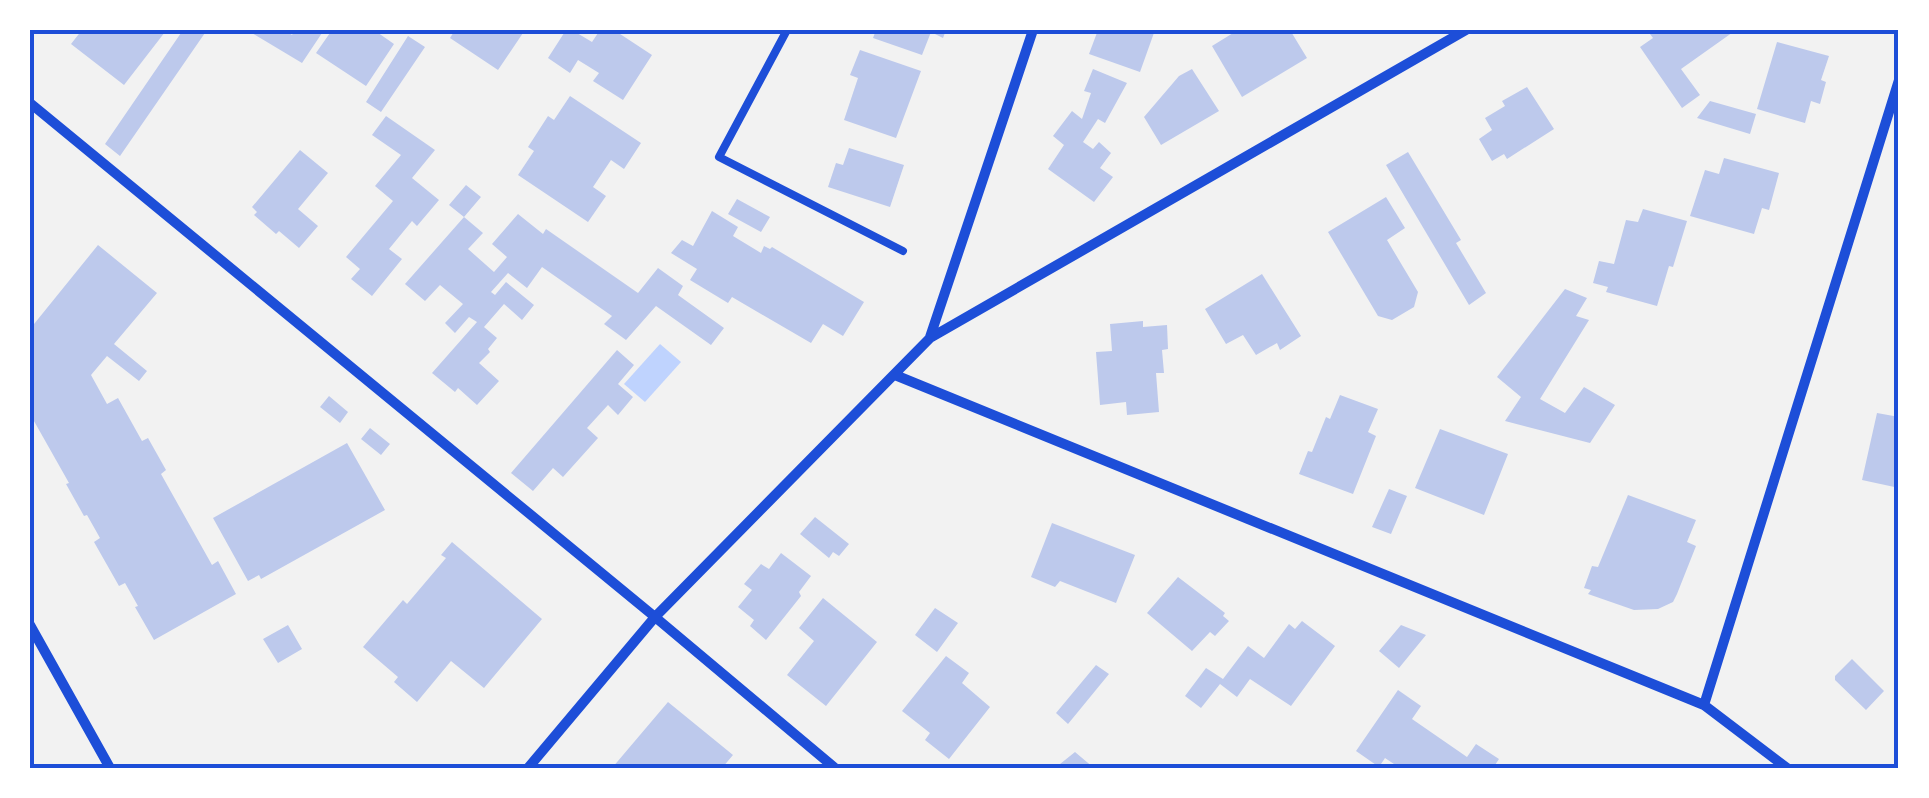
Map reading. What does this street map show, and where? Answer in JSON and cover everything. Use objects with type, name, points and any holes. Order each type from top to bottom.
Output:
[{"type":"street","points":[[930,338],[1032,30]]},
{"type":"street","points":[[528,768],[655,617],[930,338],[1466,30]]},
{"type":"street","points":[[1704,705],[1899,80]]},
{"type":"street","points":[[30,103],[835,768]]},
{"type":"street","points":[[896,375],[1704,705],[1788,768]]},
{"type":"street","points":[[30,626],[110,768]]},
{"type":"lane","points":[[786,30],[719,157],[903,251]]},
{"type":"water","points":[[660,344],[681,362],[645,402],[624,384]]},
{"type":"building","points":[[82,30],[165,32],[124,85],[71,44]]},
{"type":"building","points":[[183,30],[207,30],[120,156],[105,144]]},
{"type":"building","points":[[247,30],[285,30],[292,35],[295,30],[324,30],[302,63]]},
{"type":"building","points":[[332,30],[374,30],[394,44],[366,86],[316,53]]},
{"type":"building","points":[[455,30],[525,30],[498,70],[450,38]]},
{"type":"building","points":[[566,30],[592,42],[600,30],[614,30],[652,55],[623,100],[593,81],[599,73],[578,60],[570,73],[548,58]]},
{"type":"building","points":[[876,30],[946,30],[943,38],[931,32],[922,55],[873,38]]},
{"type":"building","points":[[1098,30],[1155,30],[1140,72],[1089,54]]},
{"type":"building","points":[[1238,30],[1290,30],[1307,58],[1242,97],[1212,46]]},
{"type":"building","points":[[1647,30],[1736,30],[1681,69],[1700,95],[1682,108],[1640,47],[1653,38]]},
{"type":"building","points":[[408,36],[425,47],[381,112],[366,102]]},
{"type":"building","points":[[1777,42],[1829,56],[1821,80],[1826,82],[1820,104],[1811,101],[1805,123],[1757,109]]},
{"type":"building","points":[[860,50],[921,71],[896,138],[844,120],[858,78],[850,75]]},
{"type":"building","points":[[1093,69],[1127,83],[1105,123],[1098,119],[1083,142],[1093,149],[1099,142],[1111,153],[1100,168],[1113,177],[1094,202],[1048,169],[1064,145],[1053,136],[1072,111],[1082,119],[1091,93],[1084,91]]},
{"type":"building","points":[[1192,69],[1219,111],[1161,145],[1144,117],[1179,76]]},
{"type":"building","points":[[1527,87],[1554,129],[1507,159],[1504,154],[1492,161],[1479,139],[1492,130],[1485,118],[1505,106],[1502,101]]},
{"type":"building","points":[[570,96],[641,143],[624,169],[611,160],[593,187],[606,196],[588,222],[518,175],[534,151],[528,147],[548,116],[554,120]]},
{"type":"building","points":[[1710,101],[1756,114],[1750,134],[1697,118]]},
{"type":"building","points":[[386,116],[435,150],[412,178],[439,200],[417,226],[412,221],[389,249],[402,259],[372,296],[351,279],[360,269],[346,257],[393,201],[375,186],[401,155],[372,135]]},
{"type":"building","points":[[849,148],[904,165],[890,207],[828,187],[836,163],[843,165]]},
{"type":"building","points":[[300,150],[328,173],[298,209],[318,226],[299,248],[254,215],[257,212],[252,207]]},
{"type":"building","points":[[1408,152],[1461,240],[1456,243],[1486,293],[1469,305],[1386,165]]},
{"type":"building","points":[[1724,158],[1779,173],[1769,210],[1762,208],[1754,234],[1690,216],[1705,170],[1719,174]]},
{"type":"building","points":[[466,185],[481,197],[464,217],[449,205]]},
{"type":"building","points":[[1386,197],[1405,228],[1387,240],[1418,292],[1414,307],[1392,320],[1378,316],[1328,232]]},
{"type":"building","points":[[737,199],[770,217],[761,232],[728,214]]},
{"type":"building","points":[[1643,209],[1687,221],[1657,306],[1606,292],[1608,287],[1593,283],[1599,261],[1614,264],[1626,220],[1638,222]]},
{"type":"building","points":[[712,211],[738,227],[733,236],[761,253],[764,246],[772,247],[864,302],[843,336],[823,324],[811,343],[732,297],[728,303],[690,280],[697,269],[671,253],[682,240],[693,246]]},
{"type":"building","points":[[518,214],[638,293],[658,268],[683,286],[678,295],[724,328],[711,345],[656,306],[626,340],[604,324],[612,316],[542,267],[527,288],[508,273],[491,292],[495,295],[506,282],[534,305],[522,320],[504,304],[484,327],[497,338],[479,363],[499,381],[477,405],[432,373],[477,322],[469,317],[455,333],[445,323],[463,304],[440,285],[425,301],[405,284],[464,217],[483,233],[468,249],[494,272],[507,257],[492,244]]},
{"type":"building","points":[[98,245],[157,293],[114,344],[147,371],[139,381],[107,356],[91,375],[107,404],[118,398],[142,441],[148,438],[166,470],[161,474],[212,565],[218,561],[236,594],[154,640],[125,583],[119,586],[94,542],[100,538],[87,515],[84,516],[30,414],[30,329]]},
{"type":"building","points":[[1262,274],[1301,336],[1280,350],[1277,343],[1256,355],[1243,335],[1226,344],[1205,309]]},
{"type":"building","points":[[1565,289],[1587,298],[1576,316],[1589,320],[1540,399],[1565,413],[1584,387],[1615,405],[1590,443],[1505,421],[1521,397],[1497,377]]},
{"type":"building","points":[[1143,321],[1143,327],[1167,325],[1168,349],[1162,350],[1164,373],[1156,373],[1159,412],[1127,415],[1126,402],[1100,405],[1096,352],[1112,351],[1110,324]]},
{"type":"building","points":[[617,350],[634,365],[618,384],[633,397],[618,415],[608,405],[587,428],[598,438],[563,477],[553,468],[533,491],[511,473]]},
{"type":"building","points":[[1340,395],[1378,409],[1368,432],[1376,436],[1353,494],[1299,474]]},
{"type":"building","points":[[329,396],[348,412],[340,423],[320,407]]},
{"type":"building","points":[[1877,413],[1899,417],[1899,488],[1862,480]]},
{"type":"building","points":[[370,428],[390,444],[381,455],[361,439]]},
{"type":"building","points":[[1440,429],[1508,454],[1484,515],[1415,488]]},
{"type":"building","points":[[347,443],[385,510],[261,579],[259,575],[248,581],[213,518]]},
{"type":"building","points":[[1389,489],[1407,496],[1391,534],[1372,527]]},
{"type":"building","points":[[1628,495],[1696,520],[1687,542],[1696,546],[1677,594],[1673,602],[1658,609],[1634,610],[1588,594],[1591,590],[1584,588],[1592,566],[1598,567]]},
{"type":"building","points":[[815,517],[849,544],[839,556],[833,552],[829,558],[800,534]]},
{"type":"building","points":[[1052,523],[1135,555],[1116,603],[1060,581],[1055,587],[1031,577]]},
{"type":"building","points":[[452,542],[542,619],[484,688],[451,661],[417,702],[394,682],[398,677],[363,647],[446,558],[441,555]]},
{"type":"building","points":[[781,553],[811,576],[799,592],[801,596],[766,640],[750,626],[754,620],[738,607],[752,590],[744,584],[761,564],[769,569]]},
{"type":"building","points":[[1178,577],[1225,613],[1223,616],[1229,621],[1215,636],[1210,632],[1192,651],[1147,613]]},
{"type":"building","points":[[823,598],[877,642],[826,706],[787,675],[814,641],[799,628]]},
{"type":"building","points":[[935,608],[958,623],[937,652],[915,635]]},
{"type":"building","points":[[1302,621],[1335,646],[1291,706],[1250,679],[1237,697],[1220,684],[1201,708],[1185,696],[1206,668],[1223,679],[1248,646],[1264,658],[1289,624],[1295,629]]},
{"type":"building","points":[[288,625],[302,649],[278,663],[263,639]]},
{"type":"building","points":[[1401,625],[1426,635],[1399,668],[1379,651]]},
{"type":"building","points":[[946,656],[969,673],[962,683],[990,707],[949,759],[925,740],[930,733],[902,711]]},
{"type":"building","points":[[1852,659],[1884,691],[1866,710],[1835,680]]},
{"type":"building","points":[[1096,665],[1109,674],[1068,724],[1056,713]]},
{"type":"building","points":[[1398,690],[1421,706],[1412,719],[1467,757],[1476,744],[1499,759],[1493,768],[1400,768],[1385,758],[1379,767],[1356,751]]},
{"type":"building","points":[[668,702],[733,755],[722,768],[688,768],[683,764],[680,768],[612,768]]},
{"type":"building","points":[[1075,752],[1094,768],[1055,768]]}]
